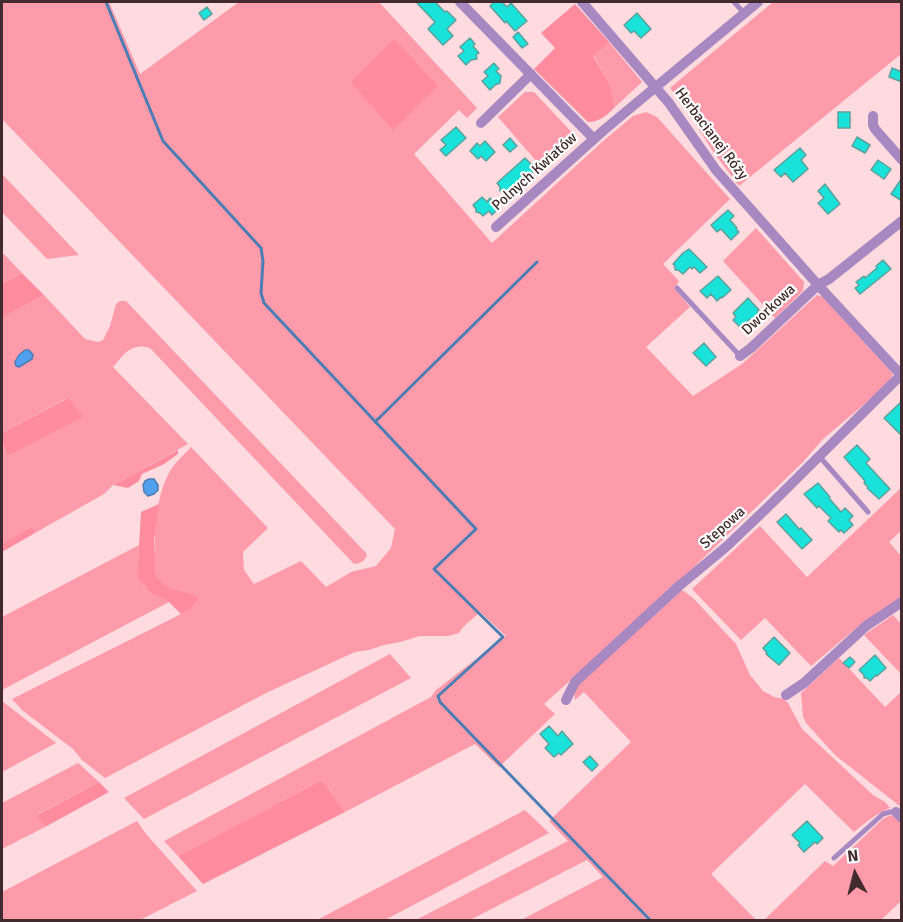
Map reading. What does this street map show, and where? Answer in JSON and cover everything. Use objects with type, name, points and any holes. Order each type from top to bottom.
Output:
[{"type":"street","points":[[460,2],[594,139]]},
{"type":"street","points":[[582,2],[656,87],[758,2]]},
{"type":"street","points":[[481,123],[531,74]]},
{"type":"street","name":"Herbacianej Róży","points":[[594,139],[656,87],[716,170],[901,375]]},
{"type":"street","points":[[873,116],[875,129],[902,160]]},
{"type":"street","name":"Polnych Kwiatów","points":[[496,227],[594,139]]},
{"type":"street","name":"Dworkowa","points":[[740,356],[818,285],[829,279],[902,221]]},
{"type":"street","name":"Stepowa","points":[[566,700],[580,676],[679,586],[726,547],[901,375]]},
{"type":"street","points":[[786,695],[804,682],[866,626],[902,602]]},
{"type":"lane","points":[[734,2],[744,14]]},
{"type":"lane","points":[[677,288],[740,356]]},
{"type":"lane","points":[[819,456],[868,512]]},
{"type":"lane","points":[[834,858],[883,814],[890,812],[899,815]]},
{"type":"shaded area","points":[[2,2],[109,2],[140,74],[239,2],[379,2],[477,108],[467,118],[459,110],[414,154],[492,243],[602,142],[633,116],[646,112],[657,117],[730,199],[663,264],[679,281],[674,288],[690,307],[646,347],[693,396],[742,364],[817,295],[823,297],[893,374],[887,385],[823,439],[803,462],[664,596],[544,704],[555,714],[499,767],[475,744],[345,812],[322,780],[178,856],[164,841],[431,697],[436,690],[506,636],[480,612],[459,633],[448,636],[420,636],[355,652],[268,692],[105,778],[82,760],[73,749],[22,710],[12,699],[191,609],[200,598],[169,588],[156,576],[155,538],[162,489],[174,465],[191,447],[268,528],[243,552],[244,570],[254,584],[301,561],[326,587],[351,572],[376,566],[391,548],[395,529],[2,119]]},
{"type":"shaded area","points":[[773,2],[901,2],[901,54],[739,186],[670,88]]},
{"type":"shaded area","points":[[575,4],[609,42],[593,56],[610,84],[615,107],[603,118],[592,122],[588,122],[534,69],[555,48],[541,33]]},
{"type":"shaded area","points":[[394,39],[438,86],[393,130],[351,82]]},
{"type":"shaded area","points":[[609,42],[642,82],[615,107],[610,84],[593,55]]},
{"type":"shaded area","points":[[525,92],[534,92],[577,138],[544,170],[498,117]]},
{"type":"shaded area","points":[[2,174],[79,255],[47,259],[2,212]]},
{"type":"shaded area","points":[[756,228],[804,282],[803,291],[775,318],[723,261]]},
{"type":"shaded area","points":[[4,254],[22,273],[2,284],[2,255]]},
{"type":"shaded area","points":[[22,273],[44,295],[2,318],[2,284]]},
{"type":"shaded area","points":[[44,295],[85,339],[98,342],[103,340],[110,326],[116,304],[126,301],[367,554],[365,559],[354,564],[150,348],[143,347],[128,350],[113,367],[188,444],[113,485],[104,494],[35,533],[32,528],[2,544],[2,441],[7,456],[67,398],[2,433],[2,318]]},
{"type":"shaded area","points":[[68,398],[83,417],[7,456],[2,433]]},
{"type":"shaded area","points":[[178,450],[178,454],[164,464],[142,474],[139,481],[128,488],[113,485]]},
{"type":"shaded area","points":[[901,488],[901,531],[889,542],[901,556],[901,597],[861,624],[811,666],[765,618],[741,640],[692,589],[760,526],[807,577]]},
{"type":"shaded area","points":[[159,504],[154,541],[156,576],[169,588],[200,598],[191,609],[181,614],[169,602],[150,592],[138,578],[141,512]]},
{"type":"shaded area","points":[[32,527],[35,533],[2,552],[2,544]]},
{"type":"shaded area","points":[[139,545],[138,567],[141,581],[150,591],[169,602],[2,690],[2,617]]},
{"type":"shaded area","points":[[678,590],[684,591],[694,599],[736,644],[750,675],[763,691],[784,699],[802,729],[890,808],[871,818],[854,832],[805,784],[711,874],[756,920],[521,920],[603,877],[587,860],[470,920],[416,920],[568,841],[549,821],[631,742],[584,692],[575,700],[574,689]]},
{"type":"shaded area","points":[[893,615],[901,624],[901,674],[864,635]]},
{"type":"shaded area","points":[[390,654],[411,678],[144,819],[124,798]]},
{"type":"shaded area","points":[[839,658],[885,707],[901,692],[901,807],[835,755],[806,723],[803,716],[801,693]]},
{"type":"shaded area","points":[[2,701],[56,743],[2,772]]},
{"type":"shaded area","points":[[78,763],[99,782],[38,814],[45,827],[2,849],[2,803]]},
{"type":"shaded area","points":[[322,780],[345,812],[203,884],[178,856]]},
{"type":"shaded area","points":[[99,782],[109,792],[45,827],[37,815]]},
{"type":"shaded area","points":[[525,810],[549,833],[385,920],[317,920]]},
{"type":"shaded area","points":[[891,815],[901,823],[901,901],[881,920],[764,920],[825,861],[833,866],[884,818]]},
{"type":"shaded area","points":[[137,821],[197,891],[140,920],[2,920],[2,892]]},
{"type":"water","points":[[25,350],[29,350],[33,355],[32,359],[19,367],[16,366],[15,362]]},
{"type":"water","points":[[149,479],[154,479],[158,490],[148,496],[144,492],[143,485]]},
{"type":"building","points":[[416,2],[435,2],[456,20],[447,29],[453,36],[443,45],[428,29],[435,22]]},
{"type":"building","points":[[494,2],[502,2],[507,7],[511,3],[527,21],[515,31],[490,6]]},
{"type":"building","points":[[207,7],[212,14],[204,20],[199,13]]},
{"type":"building","points":[[637,13],[651,29],[641,38],[634,31],[631,33],[624,25]]},
{"type":"building","points":[[518,32],[528,44],[522,48],[513,37]]},
{"type":"building","points":[[470,38],[479,53],[476,55],[477,59],[471,60],[466,65],[458,56],[464,51],[460,47]]},
{"type":"building","points":[[494,63],[499,69],[496,71],[501,76],[500,83],[490,90],[482,81],[488,76],[484,72]]},
{"type":"building","points":[[892,68],[902,72],[902,82],[889,77]]},
{"type":"building","points":[[838,112],[850,112],[850,128],[838,128]]},
{"type":"building","points":[[456,127],[466,138],[446,156],[440,150],[446,145],[441,140]]},
{"type":"building","points":[[857,137],[870,145],[865,153],[852,146]]},
{"type":"building","points":[[510,138],[517,146],[510,152],[503,145]]},
{"type":"building","points":[[485,141],[495,152],[486,161],[481,156],[478,159],[470,151],[477,143],[480,146]]},
{"type":"building","points":[[800,148],[806,155],[801,160],[808,169],[793,182],[785,173],[781,177],[774,170]]},
{"type":"building","points":[[525,158],[536,169],[507,194],[500,191],[497,183]]},
{"type":"building","points":[[878,160],[891,169],[884,179],[871,170]]},
{"type":"building","points":[[902,178],[902,201],[891,194]]},
{"type":"building","points":[[825,184],[840,204],[828,214],[818,203],[824,198],[818,191]]},
{"type":"building","points":[[482,197],[487,202],[490,198],[499,208],[492,215],[489,211],[483,216],[476,212],[473,205]]},
{"type":"building","points":[[728,210],[734,216],[730,220],[739,232],[731,240],[721,229],[717,232],[711,225]]},
{"type":"building","points":[[689,249],[707,267],[700,273],[694,267],[692,269],[690,267],[683,274],[675,270],[673,264]]},
{"type":"building","points":[[883,260],[891,269],[860,294],[855,288],[859,285],[856,282],[864,276],[865,278]]},
{"type":"building","points":[[718,276],[731,290],[717,301],[711,294],[707,298],[700,291]]},
{"type":"building","points":[[748,298],[759,310],[757,312],[759,314],[741,328],[733,320],[736,317],[733,313]]},
{"type":"building","points":[[704,343],[716,357],[706,366],[693,353]]},
{"type":"building","points":[[902,401],[902,436],[884,418]]},
{"type":"building","points":[[857,445],[870,459],[866,463],[890,489],[879,499],[867,488],[865,481],[844,457]]},
{"type":"building","points":[[818,483],[841,512],[845,508],[853,516],[849,520],[853,525],[844,533],[841,530],[839,532],[828,521],[831,518],[819,506],[817,508],[804,494]]},
{"type":"building","points":[[786,514],[812,540],[802,549],[777,522]]},
{"type":"building","points":[[774,637],[790,653],[779,665],[766,654],[763,648]]},
{"type":"building","points":[[875,655],[886,668],[870,681],[864,678],[859,670]]},
{"type":"building","points":[[850,657],[855,662],[849,668],[843,663]]},
{"type":"building","points":[[549,726],[558,736],[562,731],[573,744],[561,755],[559,753],[554,757],[545,748],[549,744],[540,734]]},
{"type":"building","points":[[590,756],[598,765],[592,771],[583,762]]},
{"type":"building","points":[[807,821],[823,838],[804,852],[798,845],[800,843],[792,835]]},
{"type":"waterway","points":[[106,2],[163,141],[261,248],[263,261],[261,293],[264,303],[476,529],[434,569],[503,637],[438,696],[440,702],[650,920]]},
{"type":"waterway","points":[[375,422],[537,262]]}]
